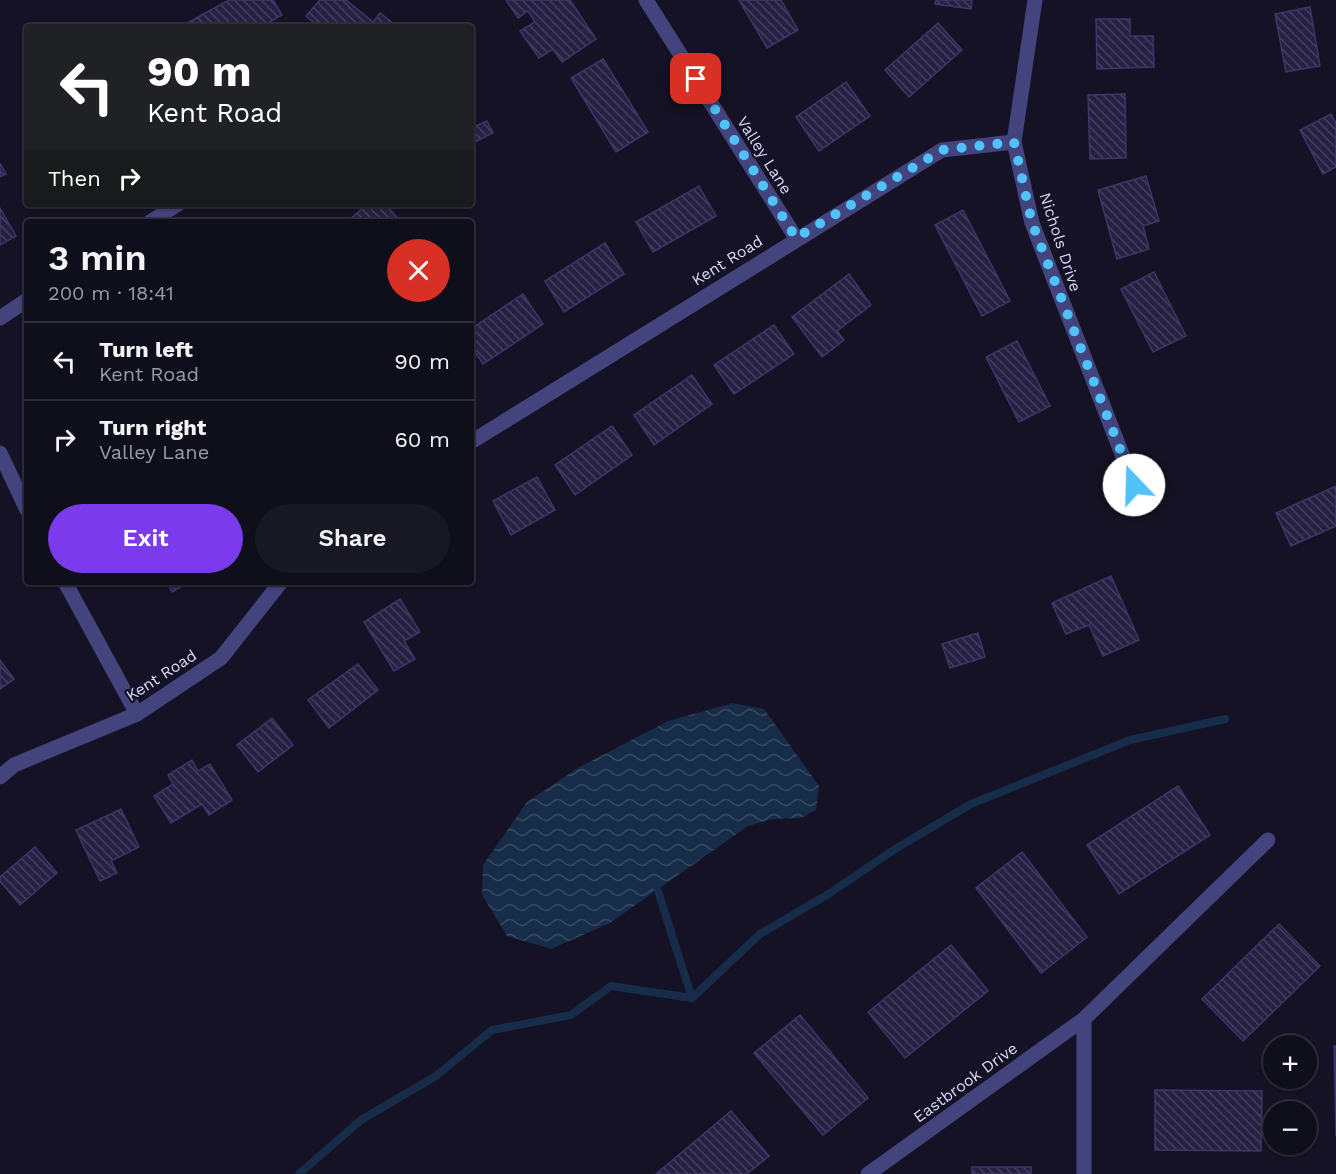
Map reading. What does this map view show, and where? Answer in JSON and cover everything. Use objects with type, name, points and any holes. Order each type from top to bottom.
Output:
[{"type":"street","name":"Valley Lane","points":[[646,0],[796,238]]},
{"type":"street","name":"Nichols Drive","points":[[1035,0],[1014,142],[1032,223],[1134,485]]},
{"type":"street","name":"Kent Road","points":[[474,440],[796,238],[942,150],[1014,142]]},
{"type":"street","points":[[155,219],[173,207]]},
{"type":"street","points":[[0,318],[24,302]]},
{"type":"street","points":[[0,453],[24,504]]},
{"type":"street","points":[[67,585],[137,714]]},
{"type":"street","name":"Kent Road","points":[[0,777],[14,765],[137,714],[221,658],[279,585]]},
{"type":"street","name":"Eastbrook Drive","points":[[868,1174],[1084,1019],[1268,840]]},
{"type":"street","points":[[1084,1019],[1084,1174]]},
{"type":"water","points":[[733,703],[764,709],[819,786],[816,810],[801,818],[773,819],[748,826],[610,923],[551,949],[507,936],[482,895],[483,865],[527,802],[576,769],[668,721]]},
{"type":"building","points":[[229,0],[273,0],[282,15],[266,24],[185,24]]},
{"type":"building","points":[[320,0],[346,0],[373,22],[380,13],[394,24],[315,24],[306,16]]},
{"type":"building","points":[[506,0],[570,0],[596,39],[562,62],[553,49],[539,58],[520,31],[535,22],[528,11],[518,18]]},
{"type":"building","points":[[739,0],[781,0],[798,30],[767,48]]},
{"type":"building","points":[[936,0],[972,0],[971,9],[935,4]]},
{"type":"building","points":[[1310,7],[1320,66],[1286,72],[1275,14]]},
{"type":"building","points":[[1096,19],[1130,19],[1130,36],[1153,36],[1154,67],[1097,69]]},
{"type":"building","points":[[938,23],[962,50],[909,97],[885,70]]},
{"type":"building","points":[[603,59],[648,132],[616,152],[571,78]]},
{"type":"building","points":[[846,82],[870,116],[819,151],[796,117]]},
{"type":"building","points":[[1125,94],[1126,158],[1090,159],[1088,95]]},
{"type":"building","points":[[1331,114],[1336,123],[1336,167],[1323,174],[1300,130]]},
{"type":"building","points":[[487,121],[493,133],[474,142],[474,127]]},
{"type":"building","points":[[0,163],[6,174],[0,177]]},
{"type":"building","points":[[1146,176],[1159,221],[1143,226],[1149,249],[1117,259],[1098,190]]},
{"type":"building","points":[[699,186],[716,216],[653,252],[636,222]]},
{"type":"building","points":[[364,207],[388,207],[398,219],[350,219]]},
{"type":"building","points":[[0,208],[16,236],[0,245]]},
{"type":"building","points":[[963,210],[1010,301],[982,316],[935,225]]},
{"type":"building","points":[[605,243],[624,274],[564,312],[545,281]]},
{"type":"building","points":[[1154,272],[1186,336],[1153,352],[1121,289]]},
{"type":"building","points":[[849,274],[871,305],[837,331],[844,340],[822,357],[792,317]]},
{"type":"building","points":[[523,294],[543,324],[483,364],[474,350],[474,327]]},
{"type":"building","points":[[774,325],[794,354],[734,394],[714,365]]},
{"type":"building","points":[[1017,341],[1050,406],[1019,422],[986,357]]},
{"type":"building","points":[[692,375],[712,404],[654,445],[634,415]]},
{"type":"building","points":[[612,426],[632,455],[575,495],[555,465]]},
{"type":"building","points":[[537,477],[555,510],[511,535],[493,501]]},
{"type":"building","points":[[1336,486],[1336,526],[1291,546],[1276,513]]},
{"type":"building","points":[[1111,576],[1139,640],[1103,656],[1089,625],[1066,634],[1052,603]]},
{"type":"building","points":[[168,585],[184,585],[172,592]]},
{"type":"building","points":[[400,599],[420,632],[404,641],[415,659],[394,671],[364,622]]},
{"type":"building","points":[[978,633],[985,657],[950,668],[942,644]]},
{"type":"building","points":[[0,660],[14,679],[0,689]]},
{"type":"building","points":[[358,664],[378,690],[329,728],[308,700]]},
{"type":"building","points":[[272,718],[293,745],[258,772],[237,745]]},
{"type":"building","points":[[192,760],[198,771],[210,764],[232,800],[209,815],[202,804],[171,823],[154,796],[173,784],[168,775]]},
{"type":"building","points":[[1178,786],[1210,835],[1119,894],[1087,845]]},
{"type":"building","points":[[121,809],[139,847],[111,861],[117,873],[100,881],[76,830]]},
{"type":"building","points":[[35,847],[57,873],[20,905],[0,881],[0,877]]},
{"type":"building","points":[[1022,852],[1087,937],[1041,973],[976,888]]},
{"type":"building","points":[[1279,924],[1320,966],[1243,1041],[1202,999]]},
{"type":"building","points":[[951,945],[988,991],[905,1058],[868,1012]]},
{"type":"building","points":[[800,1015],[868,1098],[823,1135],[754,1053]]},
{"type":"building","points":[[1334,1046],[1336,1046],[1336,1136]]},
{"type":"building","points":[[1155,1090],[1262,1091],[1261,1151],[1155,1150]]},
{"type":"building","points":[[731,1111],[769,1156],[747,1174],[656,1174]]},
{"type":"building","points":[[972,1167],[1031,1167],[1031,1174],[972,1174]]},
{"type":"waterway","points":[[692,998],[760,934],[830,893],[895,849],[971,804],[1130,740],[1225,719]]},
{"type":"waterway","points":[[658,891],[692,998]]},
{"type":"waterway","points":[[299,1174],[361,1120],[436,1076],[492,1030],[571,1015],[611,986],[692,998]]},
{"type":"route","points":[[696,79],[796,238],[942,150],[1014,142],[1032,223],[1134,485]]}]
